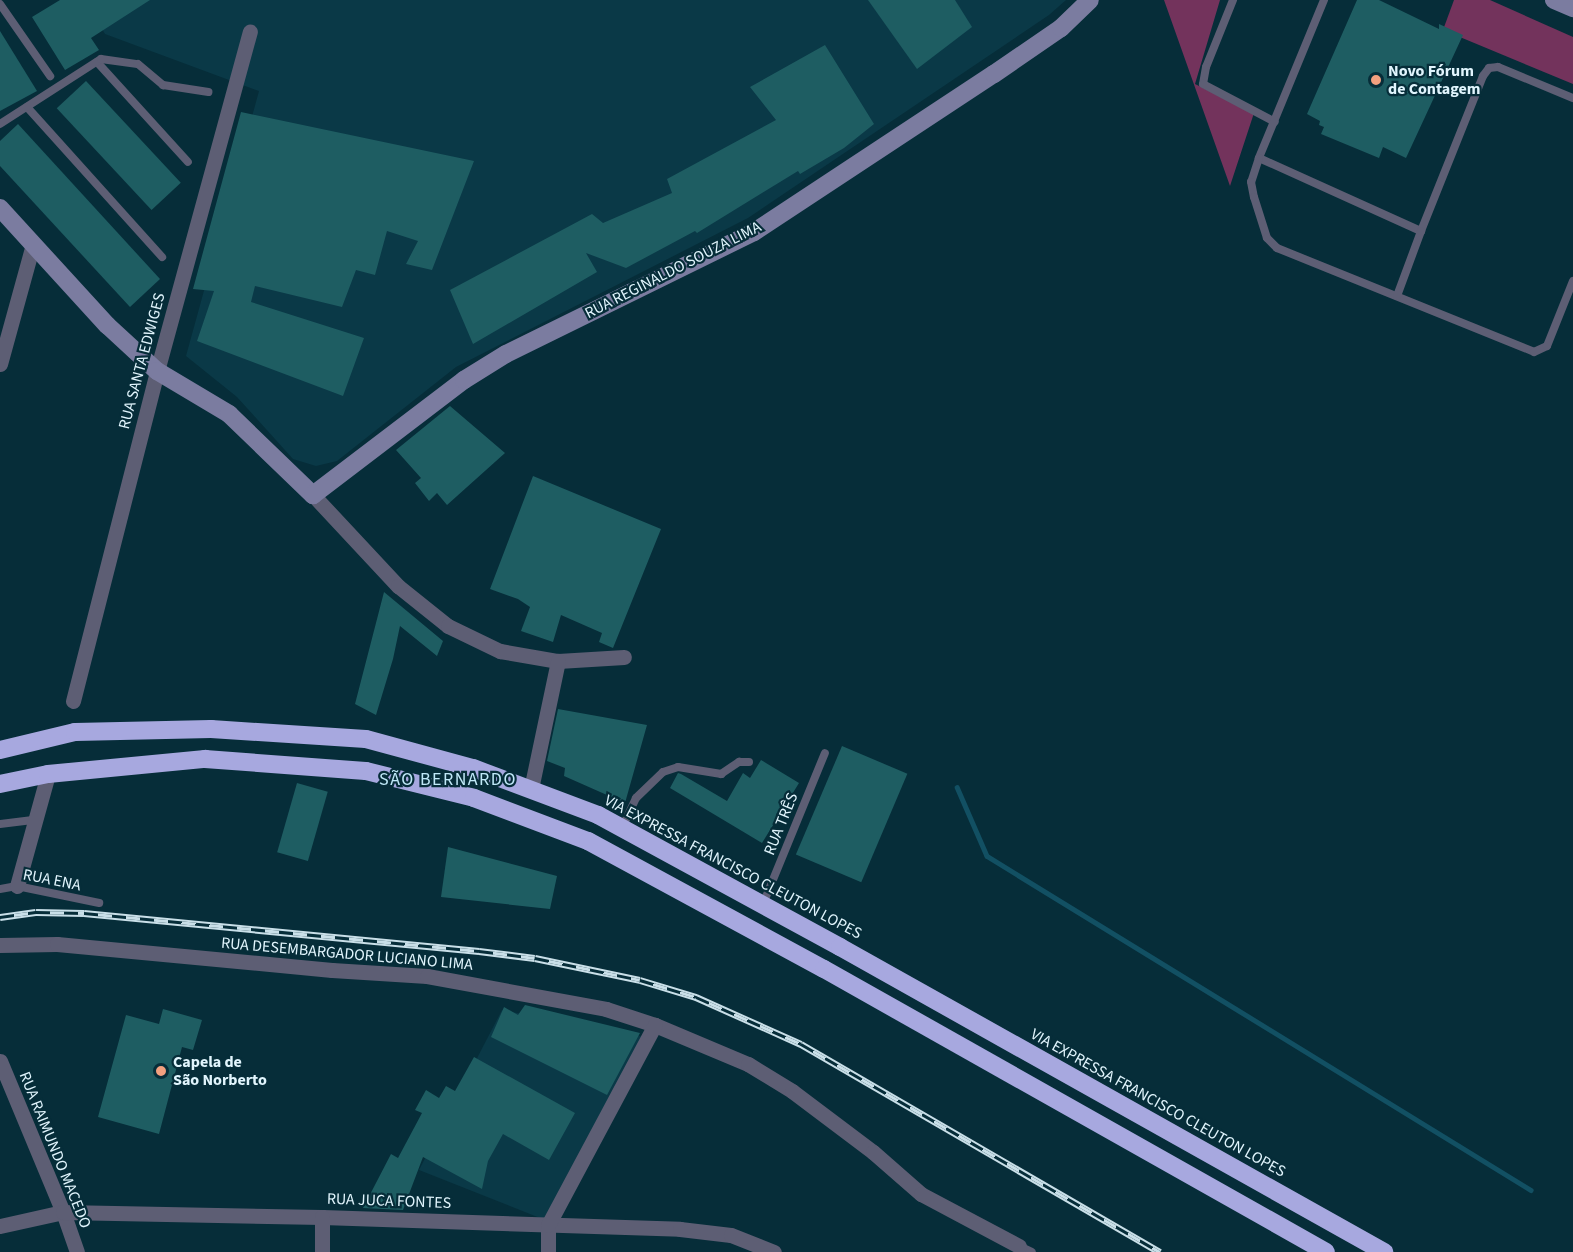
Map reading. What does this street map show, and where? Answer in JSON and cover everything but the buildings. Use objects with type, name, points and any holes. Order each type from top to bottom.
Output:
[{"type":"highway","name":"VIA EXPRESSA FRANCISCO CLEUTON LOPES","points":[[0,750],[75,732],[211,729],[366,739],[473,768],[531,789],[598,815],[622,828],[1384,1252]]},
{"type":"highway","points":[[0,784],[48,774],[216,760],[366,771],[484,802],[588,841],[834,975],[1326,1252]]},
{"type":"street","name":"RUA REGINALDO SOUZA LIMA","points":[[313,495],[464,380],[496,360],[754,232],[1023,55],[1061,28],[1090,0]]},
{"type":"street","points":[[1554,0],[1573,8]]},
{"type":"street","name":"RUA SANTA EDWIGES","points":[[73,701],[157,371],[250,31]]},
{"type":"street","points":[[0,208],[107,325],[157,371],[229,414],[313,495],[398,586],[448,627],[500,651],[558,662],[624,657]]},
{"type":"street","points":[[0,364],[33,244]]},
{"type":"street","points":[[531,789],[558,662]]},
{"type":"street","points":[[17,886],[48,774]]},
{"type":"street","name":"RUA DESEMBARGADOR LUCIANO LIMA","points":[[0,945],[57,944],[332,970],[427,976],[606,1009],[654,1025],[748,1064],[792,1091],[873,1152],[921,1194],[1025,1249]]},
{"type":"street","points":[[548,1252],[548,1225],[654,1025]]},
{"type":"street","name":"RUA RAIMUNDO MACEDO","points":[[0,1061],[63,1212],[76,1252]]},
{"type":"street","name":"RUA JUCA FONTES","points":[[0,1226],[63,1212],[322,1217],[680,1229],[731,1235],[774,1252]]},
{"type":"street","points":[[322,1217],[322,1252]]},
{"type":"lane","points":[[1233,0],[1202,81],[1207,88],[1275,122]]},
{"type":"lane","points":[[1325,1],[1251,182],[1270,243],[1534,352],[1547,346],[1573,281]]},
{"type":"lane","points":[[0,4],[50,76]]},
{"type":"lane","points":[[0,124],[101,59],[138,64],[164,85],[208,92]]},
{"type":"lane","points":[[97,62],[188,162]]},
{"type":"lane","points":[[1397,296],[1427,212],[1483,76],[1489,68],[1498,67],[1573,98]]},
{"type":"lane","points":[[27,107],[162,257]]},
{"type":"lane","points":[[1259,158],[1421,231]]},
{"type":"lane","name":"RUA TRÊS","points":[[762,905],[825,753]]},
{"type":"lane","points":[[622,828],[636,798],[663,772],[678,766],[721,774],[739,762],[749,762]]},
{"type":"lane","points":[[0,824],[35,820]]},
{"type":"lane","name":"RUA ENA","points":[[0,889],[17,886],[99,903]]},
{"type":"shaded area","points":[[85,0],[1066,0],[1049,15],[748,218],[456,367],[337,461],[316,466],[293,459],[237,397],[186,356],[259,91],[105,34]]},
{"type":"shaded area","points":[[1164,0],[1220,0],[1195,84],[1254,113],[1230,186]]},
{"type":"shaded area","points":[[1454,0],[1490,0],[1573,37],[1573,84],[1443,30]]},
{"type":"shaded area","points":[[502,1010],[645,1037],[545,1220],[419,1170]]},
{"type":"waterway","points":[[957,787],[987,856],[1531,1190]]},
{"type":"railway","points":[[0,917],[36,912],[84,913],[479,951],[535,958],[640,980],[696,997],[801,1044],[1160,1252]]},
{"type":"place","name":"Novo Fórum de Contagem","points":[[1376,80]]},
{"type":"place","name":"Capela de São Norberto","points":[[161,1071]]},
{"type":"district","name":"SÃO BERNARDO","points":[[448,780]]}]
